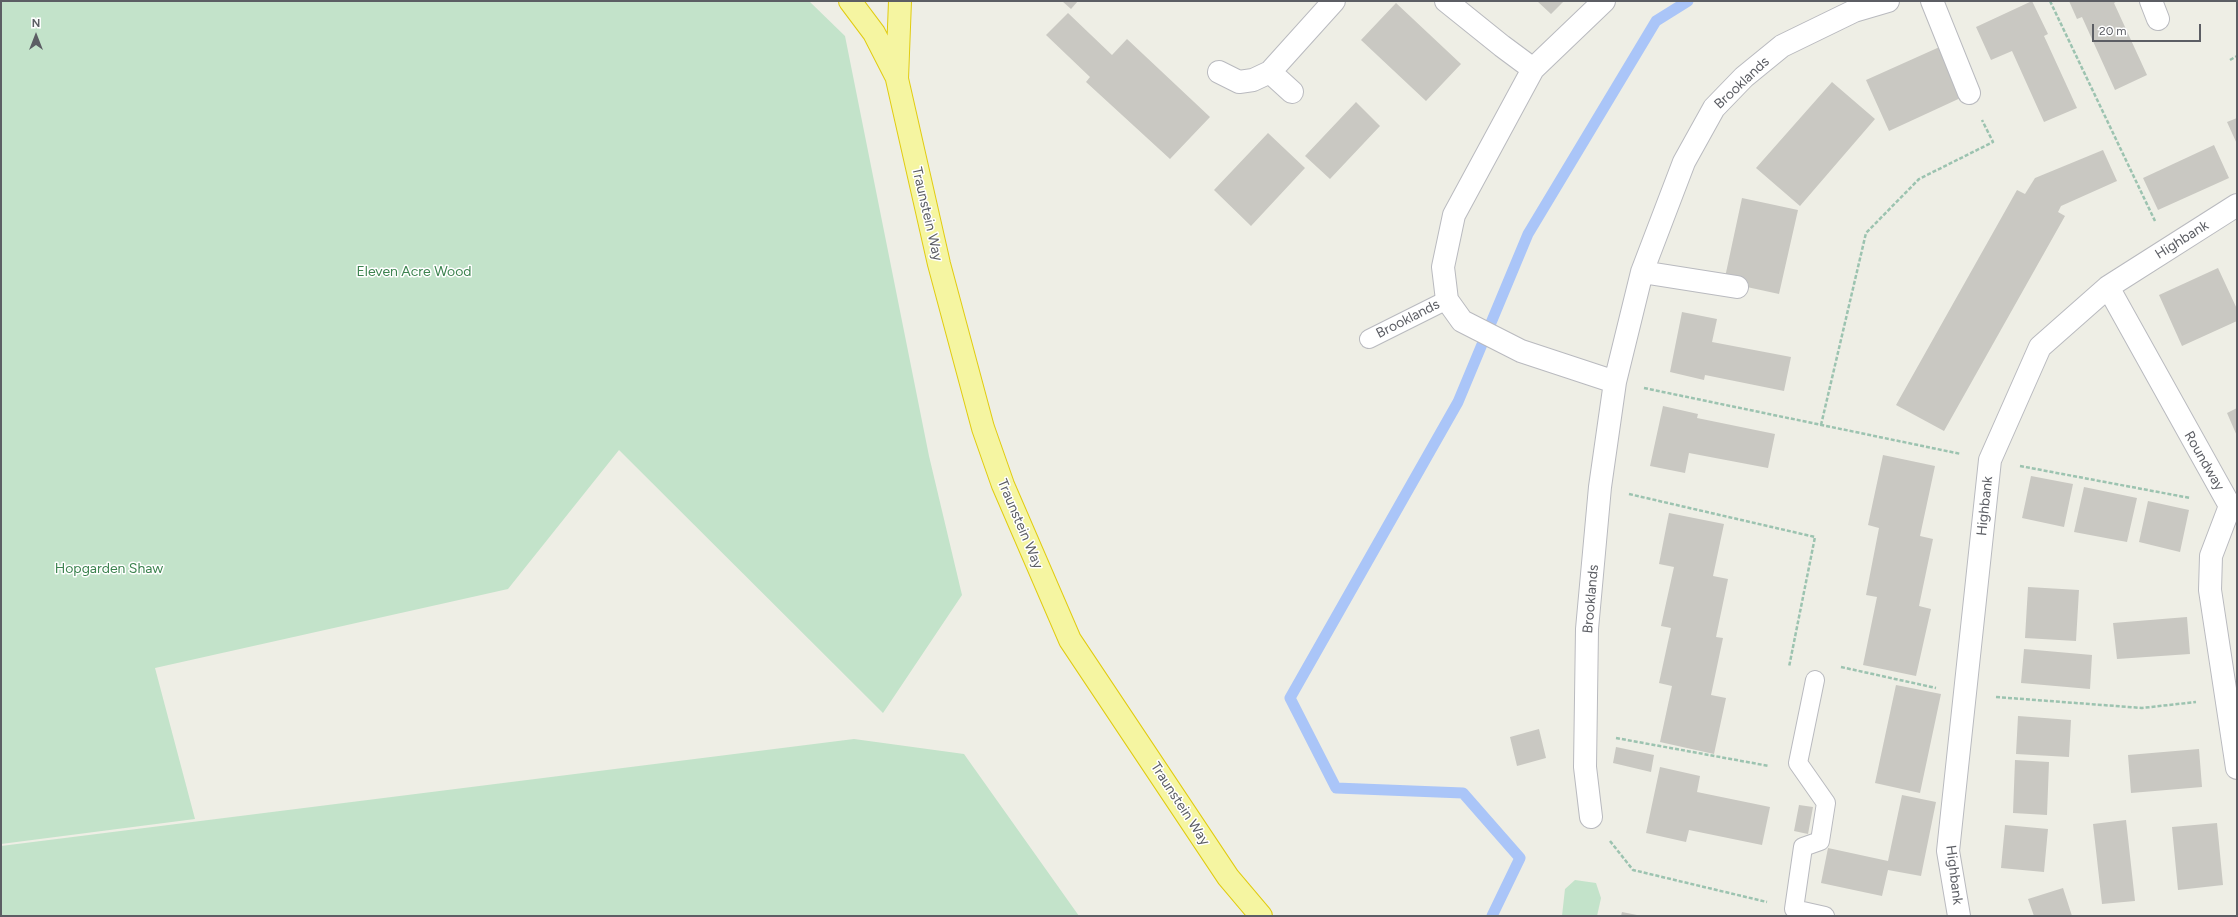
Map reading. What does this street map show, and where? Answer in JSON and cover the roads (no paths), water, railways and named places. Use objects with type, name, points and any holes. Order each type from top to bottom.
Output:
[{"type":"highway","name":"Traunstein Way","points":[[850,1],[874,33],[897,79],[938,264],[983,428],[1003,485],[1066,633],[1228,877],[1261,916]]},
{"type":"highway","name":"Traunstein Way","points":[[897,79],[900,1]]},
{"type":"street","points":[[1219,72],[1239,82],[1253,80],[1270,72],[1334,1]]},
{"type":"street","points":[[1446,1],[1533,69]]},
{"type":"street","name":"Brooklands","points":[[1604,1],[1533,69],[1454,215],[1443,267],[1447,300],[1462,322],[1521,351],[1614,382]]},
{"type":"street","name":"Brooklands","points":[[1591,817],[1585,767],[1587,629],[1600,487],[1614,382],[1642,272],[1684,162],[1714,108],[1744,77],[1782,46],[1854,11],[1888,1]]},
{"type":"street","points":[[1932,1],[1969,93]]},
{"type":"street","points":[[1270,72],[1292,92]]},
{"type":"street","name":"Highbank","points":[[1959,916],[1948,851],[1990,460],[2040,347],[2108,287],[2237,205]]},
{"type":"street","points":[[1642,272],[1737,288]]},
{"type":"street","name":"Roundway","points":[[2108,287],[2234,507],[2211,556],[2210,590],[2237,768]]},
{"type":"lane","name":"Brooklands","points":[[1369,339],[1447,300]]},
{"type":"lane","points":[[1815,680],[1798,764],[1826,803],[1820,841],[1803,847],[1794,909],[1824,916]]},
{"type":"waterway","points":[[1492,916],[1520,858],[1463,793],[1336,788],[1290,698],[1458,402],[1528,234],[1656,21],[1688,1]]},
{"type":"park label","name":"Eleven Acre Wood","points":[[414,272]]},
{"type":"park label","name":"Hopgarden Shaw","points":[[109,569]]}]
